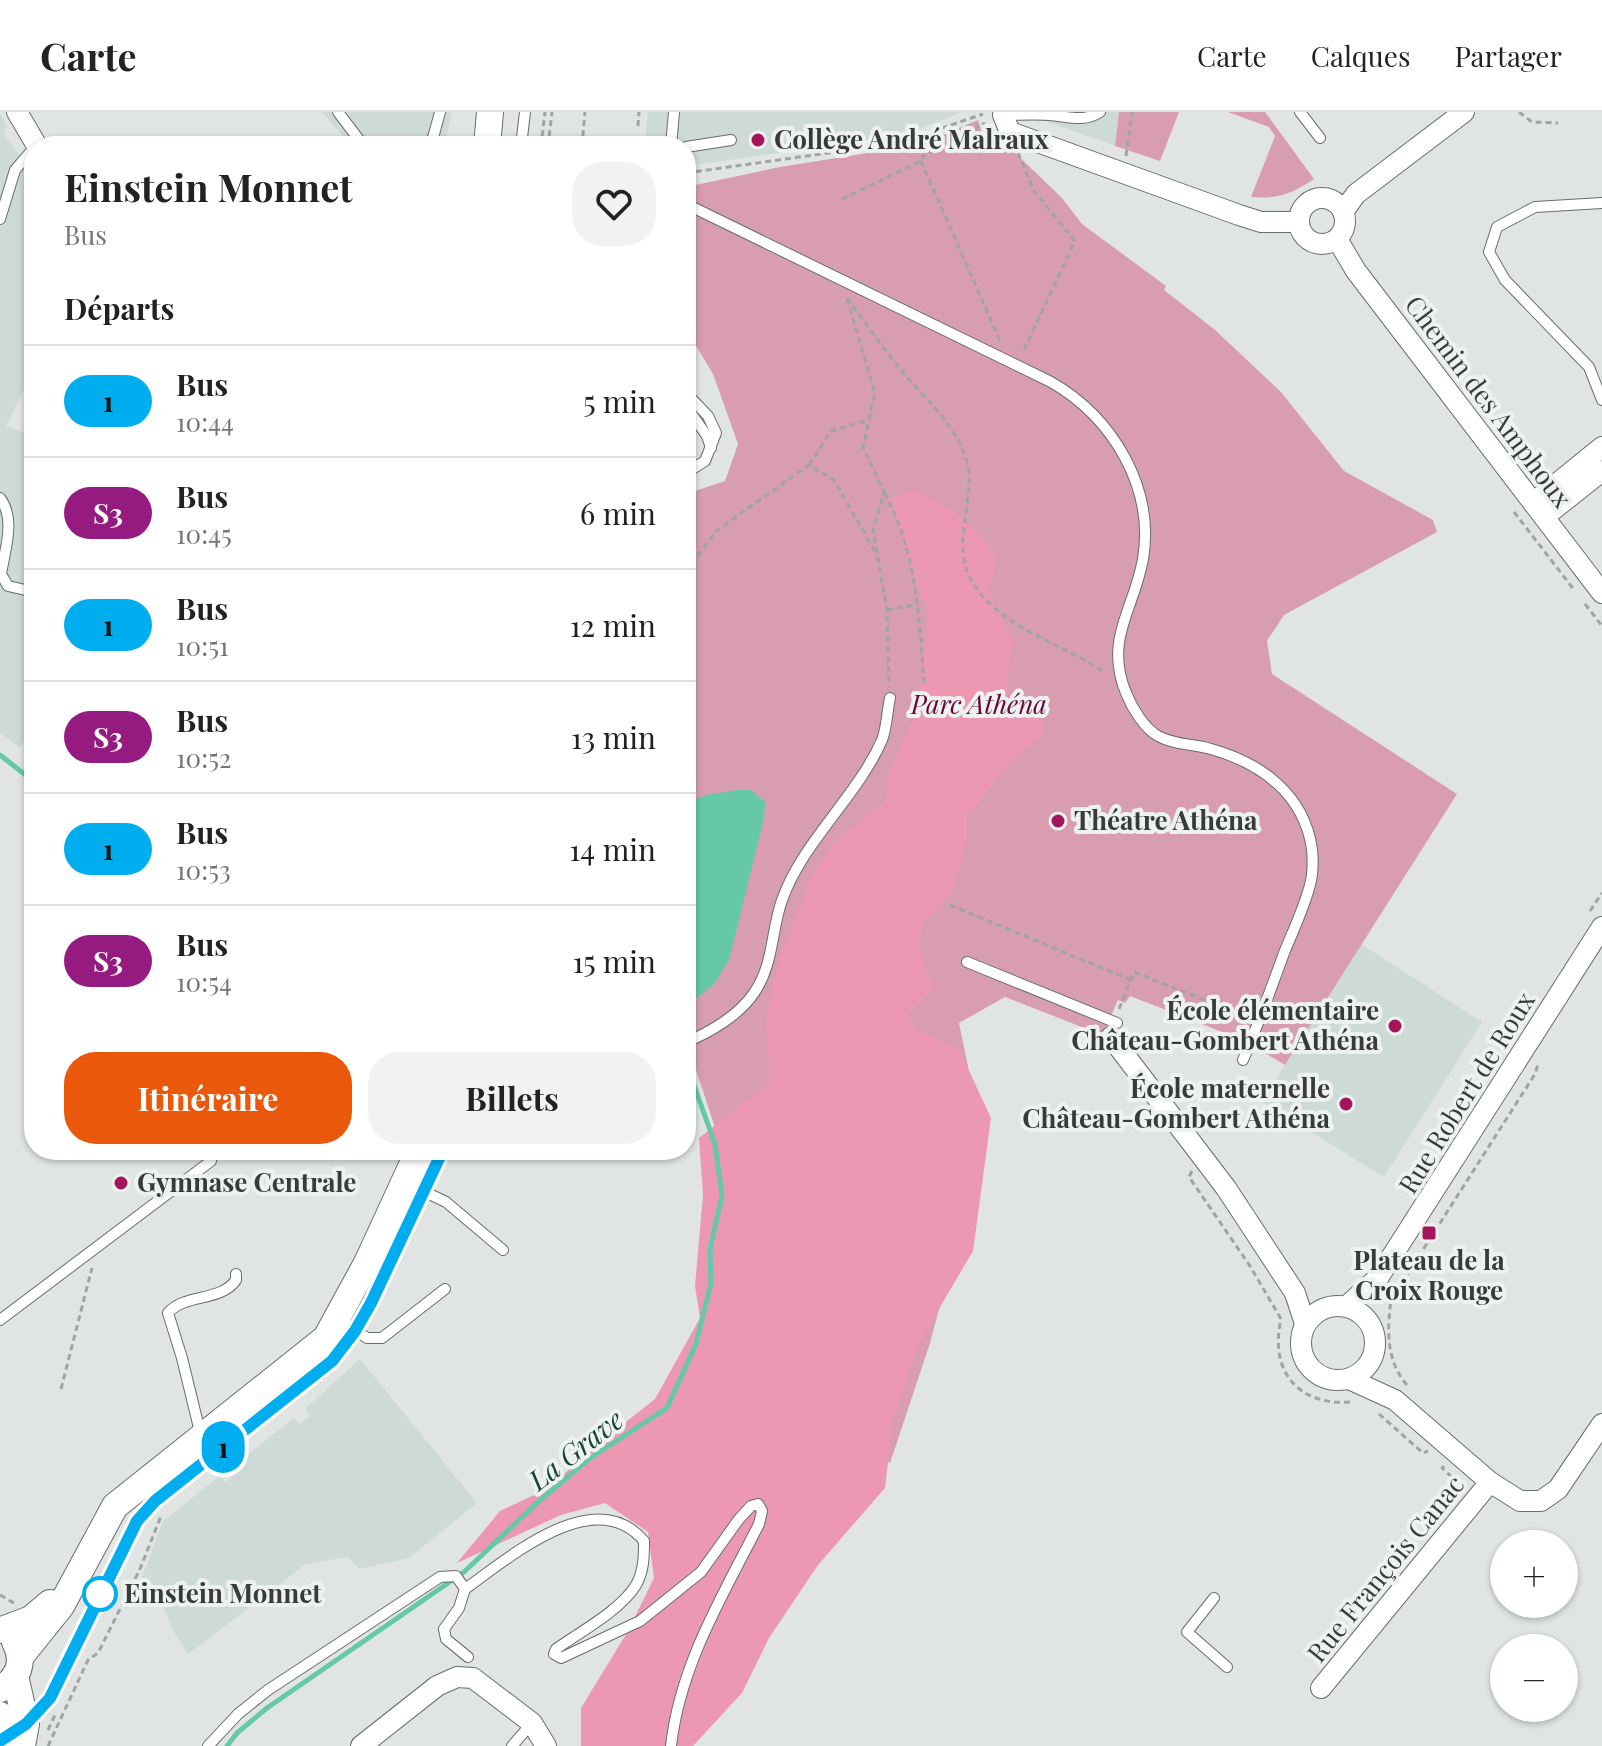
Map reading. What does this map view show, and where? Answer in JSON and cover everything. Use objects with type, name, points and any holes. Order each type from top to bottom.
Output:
[{"type":"street","points":[[488,136],[490,112]]},
{"type":"street","points":[[1343,212],[1356,194],[1464,112]]},
{"type":"street","points":[[1006,120],[1122,171],[1261,222],[1298,222]]},
{"type":"street","points":[[1317,199],[1333,200],[1343,212],[1345,224],[1337,239],[1323,245],[1303,236],[1298,222],[1303,207],[1317,199]]},
{"type":"street","name":"Chemin des Amphoux","points":[[1337,239],[1356,271],[1602,593]]},
{"type":"street","points":[[1539,510],[1602,447]]},
{"type":"street","points":[[1539,510],[1602,471]]},
{"type":"street","name":"Rue Robert de Roux","points":[[1347,1306],[1374,1284],[1476,1129],[1602,927]]},
{"type":"street","points":[[1114,1030],[1226,1188],[1295,1293],[1305,1324],[1300,1344],[1305,1363],[1320,1377],[1340,1381],[1349,1379],[1368,1366],[1373,1356],[1374,1332],[1368,1320],[1358,1312],[1347,1306],[1334,1305],[1322,1308],[1305,1324]]},
{"type":"street","points":[[12,1674],[61,1606],[115,1506],[347,1325],[414,1167]]},
{"type":"street","name":"Rue Robert de Roux","points":[[1368,1320],[1374,1284]]},
{"type":"street","points":[[1295,1293],[1322,1308]]},
{"type":"street","points":[[1373,1356],[1395,1400]]},
{"type":"street","points":[[1349,1379],[1395,1400],[1490,1482],[1520,1501],[1541,1501],[1558,1489],[1602,1424]]},
{"type":"street","name":"Rue François Canac","points":[[1321,1688],[1490,1482]]},
{"type":"street","points":[[1,1630],[31,1619],[74,1582]]},
{"type":"street","points":[[1,1630],[15,1641],[11,1735]]},
{"type":"street","points":[[361,1746],[437,1686],[457,1677],[473,1678],[532,1723],[546,1746]]},
{"type":"lane","points":[[338,112],[356,136]]},
{"type":"lane","points":[[434,136],[440,112]]},
{"type":"lane","points":[[522,136],[525,112]]},
{"type":"lane","points":[[672,136],[674,112]]},
{"type":"lane","points":[[1006,120],[1050,115],[1075,119],[1093,117],[1100,112]]},
{"type":"lane","points":[[1300,112],[1320,138]]},
{"type":"lane","points":[[696,145],[731,140]]},
{"type":"lane","points":[[0,219],[15,170],[24,160]]},
{"type":"lane","points":[[1602,203],[1535,207],[1497,227],[1489,252],[1505,280],[1589,367],[1602,400]]},
{"type":"lane","points":[[696,209],[1068,392],[1084,403],[1111,433],[1139,494],[1144,538],[1143,560],[1119,634],[1116,656],[1134,708],[1156,735],[1172,742],[1209,748],[1258,767],[1282,786],[1301,816],[1311,846],[1311,883],[1243,1060]]},
{"type":"lane","points":[[696,403],[708,416],[716,433],[712,450],[705,461],[696,467]]},
{"type":"lane","points":[[696,420],[712,450]]},
{"type":"lane","points":[[0,498],[6,506],[9,525],[1,574],[8,586],[24,590]]},
{"type":"lane","points":[[696,1037],[728,1019],[753,994],[768,965],[782,900],[802,862],[858,783],[883,737],[890,698]]},
{"type":"lane","points":[[967,962],[1114,1030]]},
{"type":"lane","points":[[0,1320],[211,1161]]},
{"type":"lane","points":[[414,1167],[446,1202],[503,1250]]},
{"type":"lane","points":[[201,1438],[168,1313],[181,1304],[227,1290],[236,1280],[236,1274]]},
{"type":"lane","points":[[11,1735],[50,1698],[137,1521],[155,1501],[332,1361],[347,1325],[367,1338],[382,1338],[445,1289]]},
{"type":"lane","points":[[208,1746],[238,1714],[268,1690],[427,1583],[440,1577],[460,1582],[562,1527],[589,1520],[617,1521],[634,1529],[644,1541],[644,1563],[636,1584],[623,1600],[556,1649],[554,1654],[561,1658],[640,1621],[701,1572],[739,1519],[751,1506],[758,1504],[762,1511],[759,1524],[698,1643],[673,1725],[671,1746]]},
{"type":"lane","points":[[460,1582],[459,1608],[444,1629],[446,1639],[468,1657]]},
{"type":"lane","points":[[1214,1598],[1187,1632],[1227,1667]]},
{"type":"lane","points":[[512,1746],[532,1723]]},
{"type":"path","points":[[542,136],[545,112]]},
{"type":"path","points":[[549,136],[552,112]]},
{"type":"path","points":[[583,136],[585,112]]},
{"type":"path","points":[[638,126],[639,112]]},
{"type":"path","points":[[1122,171],[1128,150],[1132,112]]},
{"type":"path","points":[[1519,112],[1532,122],[1558,123]]},
{"type":"path","points":[[696,172],[885,145],[984,114],[992,119],[923,156],[921,161],[842,199]]},
{"type":"path","points":[[1006,120],[1034,191],[1075,241],[1012,363]]},
{"type":"path","points":[[921,161],[1012,363]]},
{"type":"path","points":[[924,683],[918,604],[903,530],[863,447],[875,393],[845,296],[902,371],[938,411],[958,442],[968,467],[963,527],[966,569],[974,585],[1005,616],[1088,661],[1124,686]]},
{"type":"path","points":[[696,558],[716,531],[809,465],[831,431],[869,420]]},
{"type":"path","points":[[809,465],[834,480],[878,556]]},
{"type":"path","points":[[884,492],[873,530],[887,610],[890,698]]},
{"type":"path","points":[[887,610],[918,604]]},
{"type":"path","points":[[950,905],[1131,980]]},
{"type":"path","points":[[1119,1006],[1134,972],[1258,1021]]},
{"type":"path","points":[[1416,1393],[1397,1373],[1392,1361],[1388,1326],[1391,1300],[1535,1074],[1539,1057]]},
{"type":"path","points":[[61,1389],[98,1246]]},
{"type":"path","points":[[1456,1452],[1442,1468],[1476,1499]]},
{"type":"path","points":[[48,1746],[88,1660],[98,1653]]},
{"type":"shaded area","points":[[322,112],[452,112],[446,136],[342,136]]},
{"type":"shaded area","name":"Collège André Malraux","points":[[648,112],[962,112],[920,129],[886,138],[696,165],[696,136],[646,136]]},
{"type":"shaded area","name":"Collège André Malraux","points":[[1051,112],[1119,112],[1115,146],[1048,122]]},
{"type":"shaded area","points":[[0,114],[7,125],[4,134],[24,161],[24,390],[6,426],[24,432],[24,740],[20,748],[0,733]]},
{"type":"shaded area","points":[[751,790],[765,802],[764,818],[729,960],[714,984],[696,999],[696,799]]},
{"type":"shaded area","points":[[1361,944],[1482,1022],[1384,1177],[1262,1102]]},
{"type":"shaded area","points":[[360,1359],[477,1503],[409,1558],[360,1569],[347,1557],[306,1564],[188,1654],[172,1629],[155,1586],[142,1577],[163,1521],[220,1476],[225,1482],[236,1474],[232,1467],[294,1418],[299,1424],[310,1416],[305,1409]]},
{"type":"green space","points":[[1119,112],[1179,112],[1160,161],[1115,146]]},
{"type":"green space","points":[[1228,112],[1265,112],[1314,179],[1284,194],[1251,197],[1275,136],[1269,127]]},
{"type":"green space","name":"Parc Athéna","points":[[978,120],[984,139],[998,151],[1007,145],[1062,198],[1082,224],[1166,286],[1164,290],[1214,329],[1281,392],[1344,471],[1433,520],[1437,532],[1284,615],[1267,641],[1272,674],[1457,794],[1285,1065],[1243,1040],[1130,996],[1125,1003],[1118,1000],[1100,1042],[1092,1031],[1005,997],[959,1023],[981,1130],[973,1182],[930,1343],[890,1463],[881,1457],[719,1140],[696,1070],[696,491],[725,481],[738,444],[713,374],[696,346],[696,185],[929,141]]},
{"type":"green space","points":[[912,489],[960,517],[998,558],[988,590],[1014,644],[1010,654],[1006,703],[1043,719],[1043,734],[1006,767],[967,816],[967,839],[953,890],[923,924],[919,949],[934,987],[907,1014],[917,1030],[959,1049],[991,1118],[973,1251],[920,1341],[893,1420],[885,1488],[818,1565],[769,1638],[742,1693],[693,1746],[581,1746],[581,1708],[628,1631],[654,1578],[648,1532],[605,1503],[561,1515],[457,1563],[500,1511],[549,1488],[589,1451],[655,1399],[700,1318],[695,1286],[703,1195],[699,1138],[770,1082],[766,1022],[779,960],[812,876],[838,838],[886,801],[889,772],[919,707],[928,615],[891,499]]},
{"type":"waterway","name":"La Grave","points":[[0,755],[24,774]]},
{"type":"waterway","name":"La Grave","points":[[227,1746],[237,1733],[267,1708],[464,1572],[589,1459],[667,1408],[696,1344],[711,1283],[710,1249],[722,1196],[715,1144],[696,1091]]},
{"type":"bus line","name":"1","points":[[0,1741],[26,1724],[50,1698],[137,1521],[155,1501],[332,1361],[355,1331],[438,1160]]},
{"type":"place","name":"Collège André Malraux","points":[[758,140]]},
{"type":"place","name":"Théatre Athéna","points":[[1058,821]]},
{"type":"place","name":"École élémentaire Château-Gombert Athéna","points":[[1395,1026]]},
{"type":"place","name":"École maternelle Château-Gombert Athéna","points":[[1346,1104]]},
{"type":"place","name":"Gymnase Centrale","points":[[121,1183]]},
{"type":"place","name":"Plateau de la Croix Rouge","points":[[1429,1233]]},
{"type":"place","name":"Einstein Monnet","points":[[100,1594]]}]
